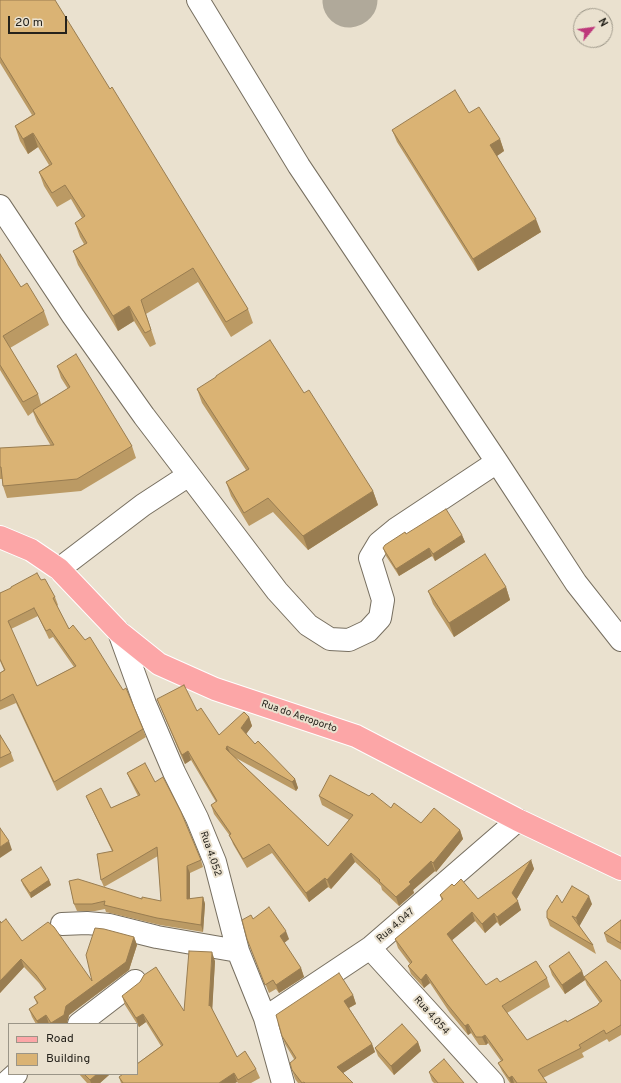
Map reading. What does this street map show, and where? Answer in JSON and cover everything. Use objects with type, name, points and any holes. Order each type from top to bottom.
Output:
[{"type":"main road","name":"Rua do Aeroporto","points":[[0,537],[31,550],[59,569],[119,632],[159,664],[215,688],[356,736],[518,820],[621,869]]},
{"type":"street","points":[[198,0],[299,166],[498,462],[576,582],[621,640]]},
{"type":"street","points":[[0,206],[77,322],[144,416],[277,591],[308,624],[330,640],[349,640],[368,631],[380,618],[383,600],[370,558],[379,543],[396,529],[498,462]]},
{"type":"street","points":[[59,569],[143,505],[189,475]]},
{"type":"street","name":"Rua 4.052","points":[[119,632],[145,704],[174,772],[197,818],[215,862],[238,951],[265,1018],[282,1083]]},
{"type":"street","name":"Rua 4.047","points":[[265,1018],[370,948],[518,820]]},
{"type":"street","points":[[62,924],[87,923],[109,925],[157,937],[238,951]]},
{"type":"street","name":"Rua 4.054","points":[[370,948],[493,1083]]},
{"type":"street","points":[[80,1023],[135,981]]},
{"type":"street","points":[[6,1083],[15,1075]]},
{"type":"building","points":[[0,0],[55,0],[110,89],[112,87],[248,309],[226,322],[193,268],[141,300],[151,330],[145,333],[129,306],[113,316],[73,251],[87,243],[75,223],[85,216],[65,185],[52,193],[39,172],[52,164],[33,133],[23,139],[15,126],[35,114],[0,57]]},
{"type":"building","points":[[455,90],[469,113],[479,107],[500,139],[490,145],[536,219],[473,259],[392,130]]},
{"type":"building","points":[[0,254],[21,287],[27,283],[44,311],[3,336],[38,394],[23,402],[0,365]]},
{"type":"building","points":[[270,340],[304,393],[309,390],[373,491],[303,536],[268,498],[244,513],[226,482],[249,469],[197,389]]},
{"type":"building","points":[[76,354],[132,446],[77,479],[3,486],[0,467],[0,448],[54,445],[33,410],[70,387],[57,366]]},
{"type":"building","points":[[446,509],[462,535],[433,554],[429,548],[396,569],[383,548],[385,545],[405,532],[406,534]]},
{"type":"building","points":[[485,554],[506,587],[449,623],[428,591]]},
{"type":"building","points":[[37,573],[41,580],[45,579],[55,597],[53,598],[69,629],[73,625],[85,640],[90,637],[123,690],[126,688],[143,729],[54,782],[13,694],[0,701],[0,673],[5,670],[0,659],[0,593]],"holes":[[[34,608],[46,631],[50,629],[76,666],[37,686],[8,621]]]},
{"type":"building","points":[[184,685],[197,711],[201,708],[219,735],[244,712],[249,717],[241,728],[255,744],[258,741],[295,779],[292,782],[227,746],[226,749],[328,846],[353,815],[319,796],[330,775],[369,796],[372,793],[391,808],[394,803],[421,823],[434,808],[460,830],[433,863],[431,861],[409,882],[411,884],[396,897],[351,853],[327,880],[325,878],[306,893],[269,844],[243,859],[229,835],[231,834],[211,805],[217,801],[188,751],[182,755],[157,699]]},
{"type":"building","points":[[0,735],[11,753],[0,758]]},
{"type":"building","points":[[145,763],[155,782],[163,777],[181,812],[201,860],[187,866],[187,899],[203,897],[201,925],[157,918],[104,905],[105,901],[92,904],[74,904],[69,881],[78,879],[142,899],[142,897],[161,901],[157,847],[101,880],[97,854],[113,851],[86,796],[101,788],[111,808],[140,795],[127,773]]},
{"type":"building","points":[[0,828],[9,841],[0,847]]},
{"type":"building","points":[[531,860],[512,893],[518,901],[497,917],[494,913],[482,924],[472,912],[447,934],[486,985],[497,978],[500,982],[536,961],[547,978],[502,1006],[527,1040],[566,1020],[567,1022],[598,1005],[602,1001],[584,977],[606,961],[621,981],[621,1025],[606,1034],[604,1030],[579,1045],[581,1048],[538,1070],[547,1083],[517,1083],[512,1076],[509,1078],[498,1063],[503,1060],[485,1035],[482,1037],[476,1037],[468,1024],[465,1026],[447,1004],[426,974],[421,980],[408,966],[412,962],[395,939],[443,899],[440,895],[452,884],[454,886],[461,879],[478,899]]},
{"type":"building","points":[[41,867],[49,880],[30,893],[21,880]]},
{"type":"building","points":[[572,886],[589,896],[576,918],[572,916],[593,945],[547,918],[547,911],[557,895],[562,903]]},
{"type":"building","points":[[269,907],[286,931],[280,936],[301,968],[276,985],[273,980],[265,985],[247,939],[242,920],[251,915],[253,919]]},
{"type":"building","points":[[6,919],[22,941],[48,922],[54,927],[92,981],[86,955],[95,928],[134,937],[126,962],[66,1006],[64,1015],[51,1023],[46,1015],[37,1021],[29,1009],[38,1003],[34,997],[46,989],[36,975],[21,959],[0,981],[0,921],[1,923]]},
{"type":"building","points":[[621,920],[621,943],[604,933]]},
{"type":"building","points":[[189,951],[212,952],[209,1006],[210,1005],[237,1057],[245,1051],[256,1069],[238,1080],[234,1073],[219,1083],[123,1083],[119,1077],[122,1075],[138,1075],[138,1063],[163,1045],[143,1014],[136,1018],[122,996],[140,982],[144,975],[156,967],[184,1011]]},
{"type":"building","points":[[569,952],[582,971],[562,985],[549,966]]},
{"type":"building","points":[[339,973],[353,995],[344,1001],[372,1044],[337,1067],[353,1083],[302,1083],[292,1070],[290,1063],[296,1058],[282,1036],[276,1015]]},
{"type":"building","points":[[402,1024],[418,1042],[391,1066],[375,1048]]},
{"type":"building","points":[[444,1059],[464,1083],[438,1083],[429,1072]]},
{"type":"building","points":[[85,1075],[96,1075],[90,1080]]}]
